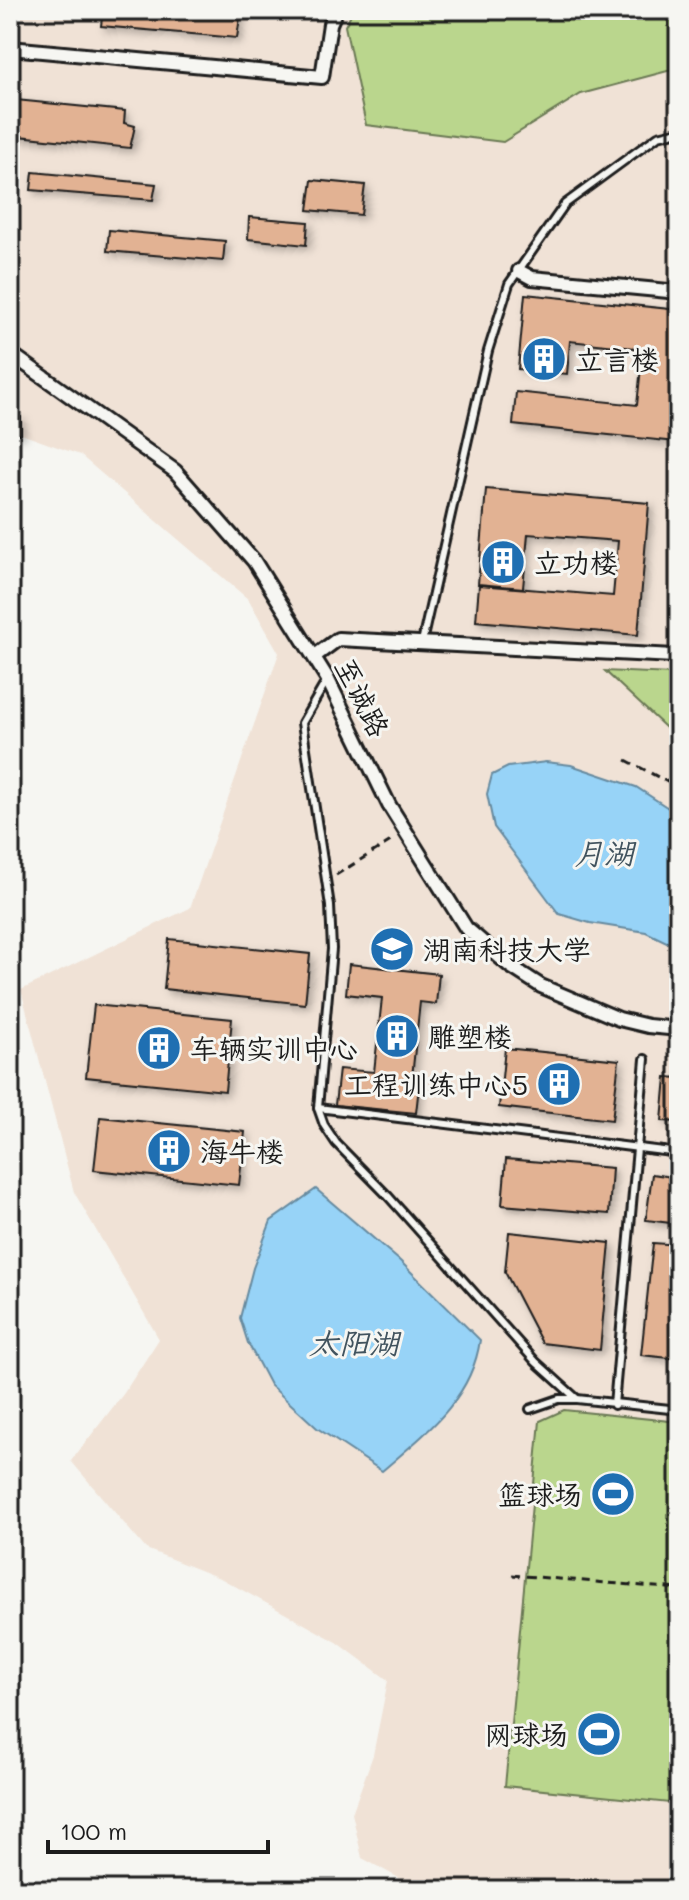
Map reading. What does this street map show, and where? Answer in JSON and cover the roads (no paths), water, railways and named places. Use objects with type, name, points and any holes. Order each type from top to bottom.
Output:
[{"type":"street","points":[[10,48],[322,77],[330,24],[336,10]]},
{"type":"street","points":[[519,271],[532,278],[679,292]]},
{"type":"street","name":"至诚路","points":[[10,353],[175,471],[254,561],[315,656],[389,805],[466,928],[510,966],[541,986],[590,1008],[648,1026],[679,1029]]},
{"type":"street","points":[[315,656],[338,639],[675,656],[679,650]]},
{"type":"lane","points":[[422,642],[488,351],[509,284],[565,204],[658,136],[679,131]]},
{"type":"lane","points":[[327,678],[302,723],[326,880],[332,949],[318,1108],[324,1125],[336,1143],[388,1196],[536,1362],[577,1399]]},
{"type":"lane","points":[[614,1405],[645,1059]]},
{"type":"lane","points":[[318,1108],[679,1153]]},
{"type":"lane","points":[[530,1409],[559,1399],[577,1399],[679,1410]]},
{"type":"water","name":"月湖","points":[[546,762],[571,765],[636,787],[679,815],[679,948],[646,932],[590,923],[559,914],[494,827],[487,794],[492,775],[508,767]]},
{"type":"water","name":"太阳湖","points":[[316,1189],[400,1261],[480,1340],[475,1361],[457,1398],[430,1429],[382,1471],[317,1428],[270,1385],[248,1343],[240,1318],[253,1268],[271,1221]]},
{"type":"place","name":"立言楼","points":[[544,359]]},
{"type":"place","name":"立功楼","points":[[503,562]]},
{"type":"place","name":"湖南科技大学","points":[[392,949]]},
{"type":"place","name":"雕塑楼","points":[[397,1036]]},
{"type":"place","name":"车辆实训中心","points":[[159,1048]]},
{"type":"place","name":"工程训练中心5","points":[[559,1084]]},
{"type":"place","name":"海牛楼","points":[[169,1151]]},
{"type":"place","name":"篮球场","points":[[613,1494]]},
{"type":"place","name":"网球场","points":[[599,1734]]}]
